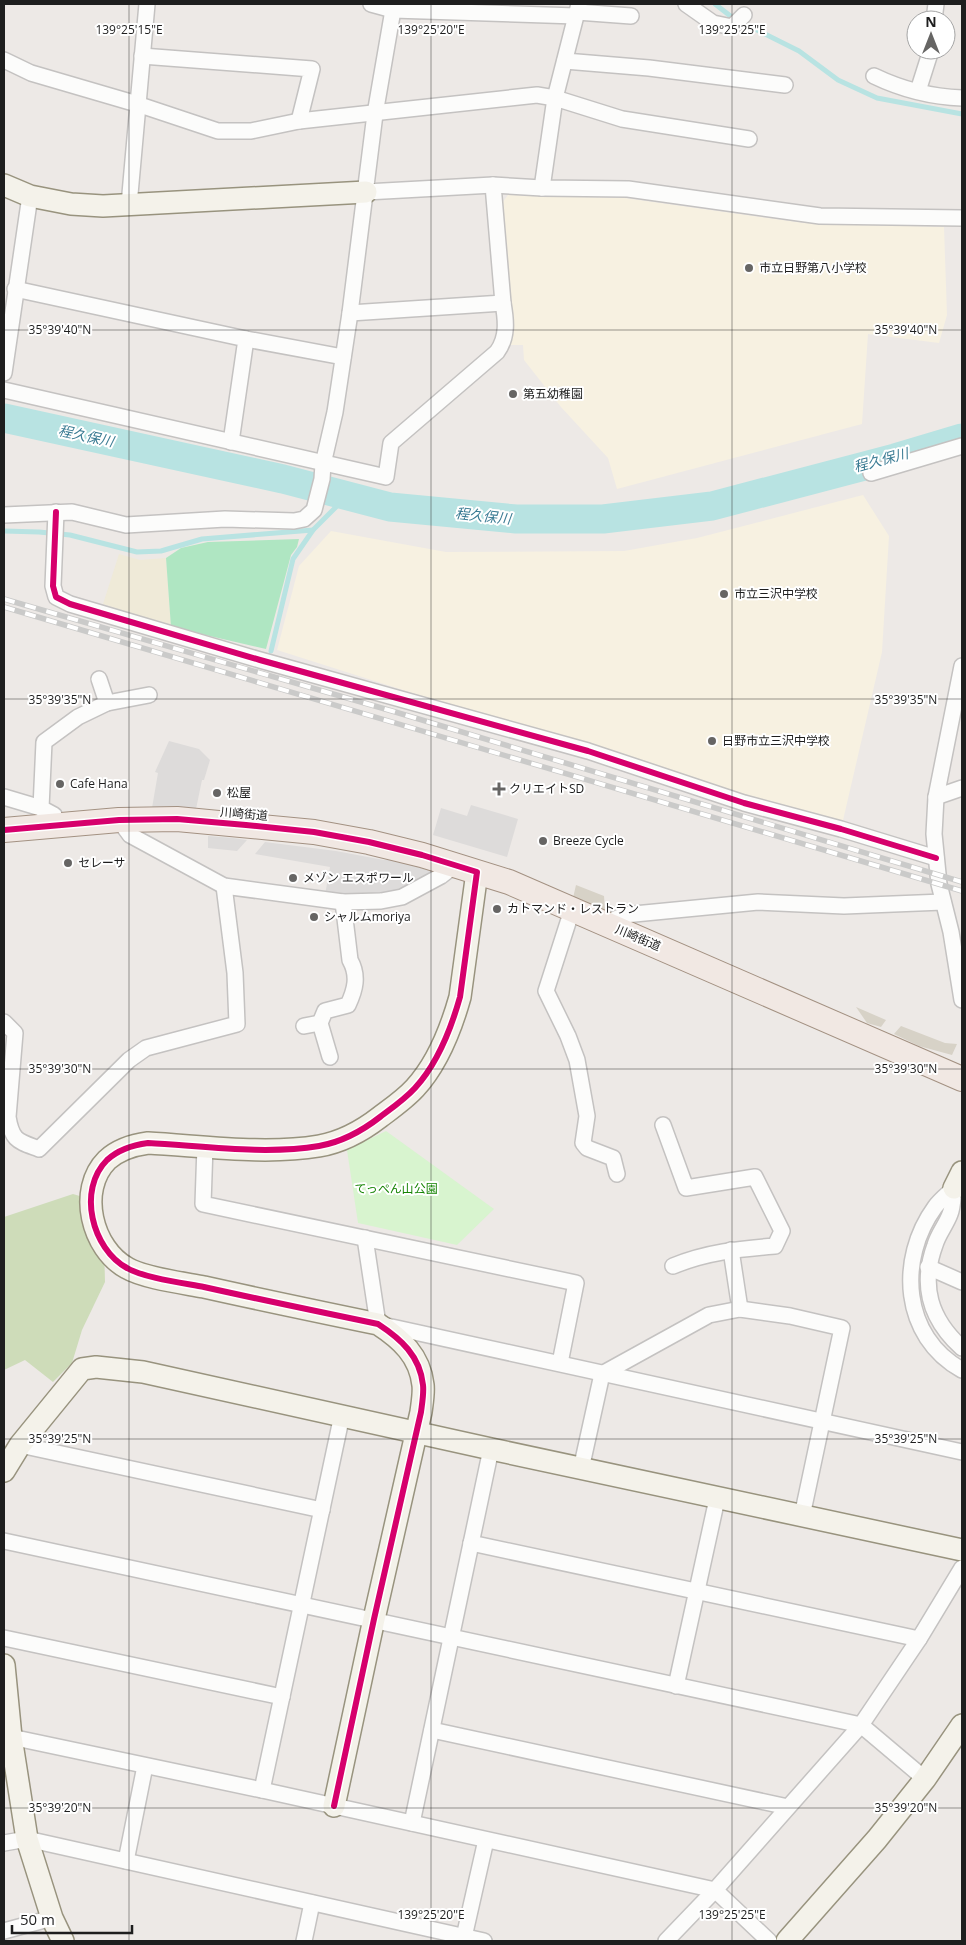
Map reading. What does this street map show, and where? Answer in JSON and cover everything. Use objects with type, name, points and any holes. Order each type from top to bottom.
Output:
[{"type":"main road","name":"川崎街道","points":[[4,830],[48,816],[119,820],[177,820],[314,832],[369,842],[466,868],[509,882],[962,1079]]},
{"type":"street","points":[[129,205],[147,4]]},
{"type":"street","points":[[371,4],[393,10],[523,9],[578,11],[631,16]]},
{"type":"street","points":[[686,4],[713,23],[732,27],[744,15]]},
{"type":"street","points":[[4,515],[72,512],[126,525],[186,520],[294,521],[304,518],[314,510],[335,412],[350,313],[375,114],[393,10]]},
{"type":"street","points":[[542,188],[555,98],[578,11]]},
{"type":"street","points":[[142,56],[312,69],[299,121]]},
{"type":"street","points":[[4,60],[31,73],[137,104],[218,131],[251,131],[299,121],[537,95],[555,98],[622,119],[749,139]]},
{"type":"street","points":[[918,91],[928,60]]},
{"type":"street","points":[[565,61],[649,68],[785,85]]},
{"type":"street","points":[[874,76],[893,85],[947,97],[962,98]]},
{"type":"street","points":[[4,185],[30,196],[71,204],[103,206],[493,185],[542,188],[628,189],[820,216],[962,218]]},
{"type":"street","points":[[4,390],[386,477],[391,443],[497,352],[503,344],[506,334],[493,185]]},
{"type":"street","points":[[4,373],[30,196]]},
{"type":"street","points":[[15,289],[246,340],[343,357]]},
{"type":"street","points":[[350,313],[503,303]]},
{"type":"street","points":[[231,442],[246,340]]},
{"type":"street","points":[[871,473],[962,446]]},
{"type":"street","points":[[56,512],[53,586],[56,597],[70,604],[260,660],[588,751],[744,803],[841,829],[936,858]]},
{"type":"street","points":[[962,666],[936,797],[934,834],[938,884],[951,932],[962,992]]},
{"type":"street","points":[[99,679],[107,703]]},
{"type":"street","points":[[4,797],[48,816],[44,742],[78,717],[107,703],[149,695]]},
{"type":"street","points":[[936,797],[962,788]]},
{"type":"street","points":[[119,820],[130,836],[224,886],[343,902],[381,901],[402,897],[441,876],[466,868],[460,997],[448,1036],[426,1074],[414,1089],[366,1128],[345,1138],[320,1146],[276,1150],[148,1142],[131,1146],[117,1153],[106,1161],[98,1174],[92,1190],[93,1225],[100,1243],[111,1258],[128,1269],[164,1279],[560,1363],[602,1374],[962,1452]]},
{"type":"street","points":[[4,1022],[15,1033],[8,1117],[10,1130],[16,1140],[39,1149],[129,1060],[146,1048],[237,1024],[235,973],[224,886]]},
{"type":"street","points":[[330,1057],[320,1022],[325,1011],[348,1006],[355,988],[354,968],[350,960],[343,902]]},
{"type":"street","points":[[604,924],[624,915],[758,902],[844,906],[943,902]]},
{"type":"street","points":[[572,910],[546,991],[568,1036],[577,1060],[587,1116],[583,1143],[586,1148],[613,1158],[617,1174]]},
{"type":"street","points":[[304,1026],[320,1022]]},
{"type":"street","points":[[663,1126],[686,1188],[755,1177],[782,1231],[775,1246],[731,1250],[696,1256],[673,1266]]},
{"type":"street","points":[[205,1146],[204,1204],[576,1283],[560,1363]]},
{"type":"street","points":[[959,1184],[951,1213],[935,1243],[928,1267],[928,1290],[935,1313],[948,1335],[962,1348]]},
{"type":"street","points":[[959,1184],[935,1207],[919,1238],[911,1262],[910,1289],[916,1317],[931,1344],[952,1364],[962,1370]]},
{"type":"street","points":[[334,1806],[374,1619],[422,1412],[423,1385],[416,1359],[400,1338],[378,1324],[365,1238]]},
{"type":"street","points":[[731,1250],[740,1309]]},
{"type":"street","points":[[928,1267],[962,1282]]},
{"type":"street","points":[[581,1469],[602,1374],[709,1316],[740,1309],[790,1316],[842,1328],[802,1516]]},
{"type":"street","points":[[4,1471],[20,1445],[82,1369],[96,1367],[143,1372],[581,1469],[962,1550]]},
{"type":"street","points":[[262,1790],[342,1415]]},
{"type":"street","points":[[20,1445],[322,1510]]},
{"type":"street","points":[[412,1823],[490,1449]]},
{"type":"street","points":[[676,1686],[717,1498]]},
{"type":"street","points":[[4,1541],[861,1725],[925,1779]]},
{"type":"street","points":[[471,1543],[918,1639]]},
{"type":"street","points":[[666,1941],[716,1890],[861,1725],[962,1568]]},
{"type":"street","points":[[4,1638],[282,1697]]},
{"type":"street","points":[[4,1665],[11,1738],[27,1839],[52,1918],[63,1941]]},
{"type":"street","points":[[787,1941],[877,1839],[925,1779],[962,1725]]},
{"type":"street","points":[[432,1730],[788,1807]]},
{"type":"street","points":[[11,1738],[262,1790],[716,1890],[769,1941]]},
{"type":"street","points":[[126,1861],[145,1766]]},
{"type":"street","points":[[4,1843],[27,1839],[484,1941]]},
{"type":"street","points":[[464,1937],[486,1840]]},
{"type":"street","points":[[304,1941],[312,1903]]},
{"type":"street","points":[[4,1931],[52,1918]]},
{"type":"shaded area","points":[[508,195],[624,198],[804,223],[944,227],[947,315],[939,343],[868,334],[862,424],[617,489],[608,458],[561,407],[524,360],[523,345],[508,345],[502,203]]},
{"type":"shaded area","name":"日野市立三沢中学校","points":[[863,495],[889,536],[882,652],[841,829],[277,650],[299,566],[331,531],[446,552],[624,551],[697,538]]},
{"type":"shaded area","points":[[119,554],[140,560],[166,558],[171,627],[103,604]]},
{"type":"shaded area","points":[[169,741],[199,749],[210,760],[204,780],[202,780],[196,809],[152,808],[158,773],[155,772]]},
{"type":"shaded area","points":[[471,805],[518,819],[507,857],[433,835],[441,808],[467,816]]},
{"type":"shaded area","points":[[208,836],[247,840],[237,851],[208,848]]},
{"type":"shaded area","points":[[265,842],[336,851],[384,860],[399,860],[434,872],[400,893],[325,895],[330,867],[255,854]]},
{"type":"shaded area","points":[[576,885],[604,896],[605,910],[573,898]]},
{"type":"shaded area","points":[[856,1007],[886,1020],[881,1027],[867,1023]]},
{"type":"shaded area","points":[[901,1026],[945,1043],[957,1044],[952,1055],[919,1046],[894,1034]]},
{"type":"green space","points":[[299,539],[297,547],[291,555],[266,649],[171,627],[166,558],[181,548],[208,542]]},
{"type":"green space","name":"てっぺん山公園","points":[[386,1131],[494,1209],[457,1245],[358,1223],[347,1150]]},
{"type":"green space","points":[[73,1194],[103,1203],[105,1282],[82,1330],[72,1363],[53,1382],[25,1360],[4,1370],[4,1217]]},
{"type":"waterway","points":[[715,4],[733,18],[799,51],[838,80],[877,98],[962,114]]},
{"type":"waterway","name":"程久保川","points":[[4,418],[283,479],[390,507],[516,519],[603,519],[712,506],[895,458],[962,438]]},
{"type":"waterway","points":[[4,531],[70,535],[137,552],[161,551],[202,539],[313,530],[339,504],[345,495]]},
{"type":"waterway","points":[[271,651],[293,559],[313,530]]},
{"type":"railway","points":[[4,599],[392,711],[962,882]]},
{"type":"railway","points":[[4,607],[962,891]]},
{"type":"cycle path","points":[[56,512],[53,586],[56,597],[70,604],[260,660],[588,751],[744,803],[841,829],[936,858]]},
{"type":"cycle path","points":[[4,830],[119,820],[177,819],[246,825],[314,832],[369,842],[422,855],[477,872],[460,997],[448,1033],[437,1057],[423,1078],[403,1100],[359,1131],[344,1139],[319,1146],[277,1150],[212,1148],[148,1143],[132,1146],[121,1150],[107,1160],[98,1172],[93,1187],[91,1202],[97,1233],[115,1259],[134,1272],[164,1280],[378,1324],[402,1342],[418,1365],[423,1388],[421,1412],[334,1806]]},
{"type":"place","name":"市立日野第八小学校","points":[[749,268]]},
{"type":"place","name":"第五幼稚園","points":[[513,394]]},
{"type":"place","name":"市立三沢中学校","points":[[724,594]]},
{"type":"place","name":"日野市立三沢中学校","points":[[712,741]]},
{"type":"place","name":"Cafe Hana","points":[[60,784]]},
{"type":"place","name":"クリエイトSD","points":[[499,789]]},
{"type":"place","name":"松屋","points":[[217,793]]},
{"type":"place","name":"Breeze Cycle","points":[[543,841]]},
{"type":"place","name":"セレーサ","points":[[68,863]]},
{"type":"place","name":"メゾン エスポワール","points":[[293,878]]},
{"type":"place","name":"カトマンド・レストラン","points":[[497,909]]},
{"type":"place","name":"シャルムmoriya","points":[[314,917]]}]
